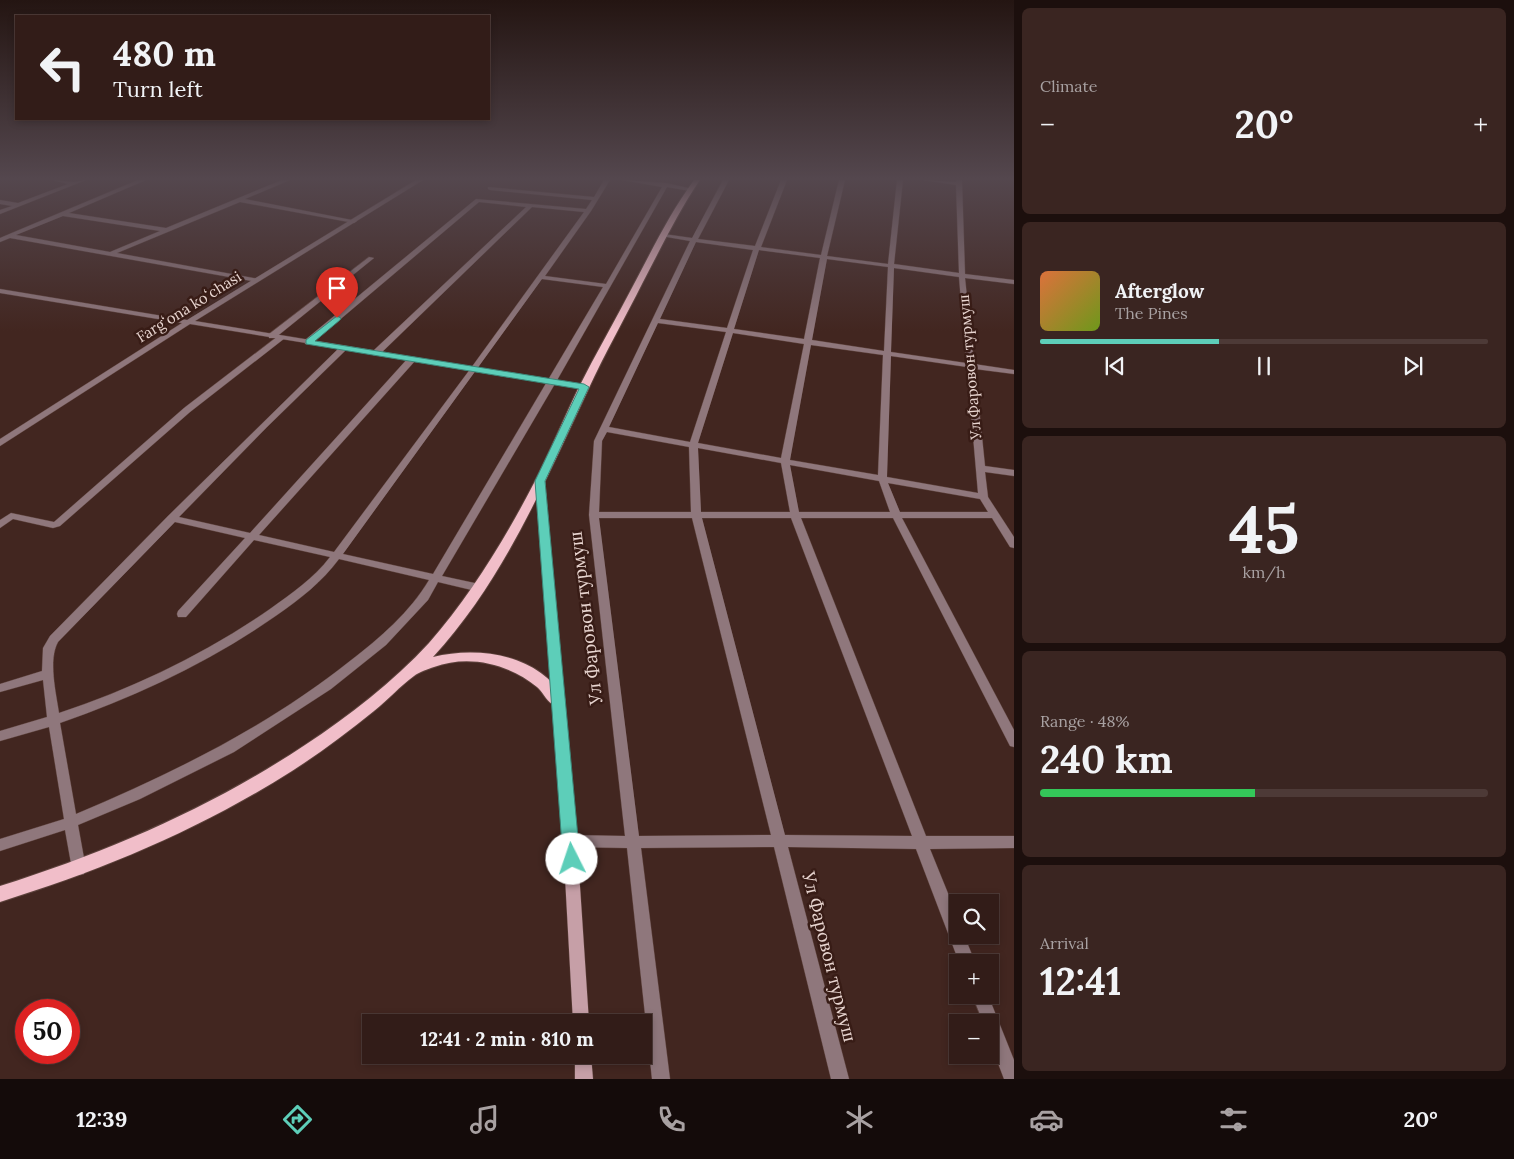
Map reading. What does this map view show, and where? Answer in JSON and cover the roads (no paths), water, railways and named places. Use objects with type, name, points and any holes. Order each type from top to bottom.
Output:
[{"type":"main road","points":[[398,681],[444,634],[480,588],[540,481],[584,387],[667,230]]},
{"type":"main road","points":[[540,481],[570,841],[581,1014]]},
{"type":"main road","points":[[0,894],[79,869],[179,828],[265,780],[338,730],[398,681],[418,668],[440,660],[462,657],[485,658],[514,665],[534,674],[546,685],[557,700]]},
{"type":"main road","points":[[583,1064],[584,1079]]},
{"type":"street","points":[[0,240],[23,230]]},
{"type":"street","points":[[109,254],[166,230]]},
{"type":"street","name":"Fargʻona koʻchasi","points":[[0,443],[187,323],[339,230]]},
{"type":"street","points":[[308,342],[442,230]]},
{"type":"street","points":[[376,353],[504,230]]},
{"type":"street","points":[[0,736],[54,722],[128,694],[194,662],[238,638],[300,593],[324,572],[338,556],[574,230]]},
{"type":"street","points":[[0,846],[72,822],[135,795],[230,748],[312,696],[356,664],[382,642],[424,597],[640,230]]},
{"type":"street","name":"Ул Фаровон турмуш","points":[[661,1079],[594,515],[598,441],[699,230]]},
{"type":"street","name":"Ул Фаровон турмуш","points":[[764,230],[693,445],[696,515],[840,1079]]},
{"type":"street","points":[[830,230],[785,461],[796,515],[964,954]]},
{"type":"street","points":[[895,230],[882,478],[896,515],[1014,742]]},
{"type":"street","name":"Ул Фаровон турмуш","points":[[961,230],[969,366],[983,497],[1014,545]]},
{"type":"street","points":[[9,236],[257,280]]},
{"type":"street","points":[[664,236],[1014,282]]},
{"type":"street","points":[[0,525],[11,516],[53,525],[57,524],[188,410],[371,258]]},
{"type":"street","points":[[540,277],[608,286]]},
{"type":"street","points":[[0,291],[584,387]]},
{"type":"street","points":[[655,320],[1014,372]]},
{"type":"street","points":[[79,869],[54,722],[48,674],[49,648],[54,639],[171,518],[344,348]]},
{"type":"street","points":[[182,614],[412,359]]},
{"type":"street","points":[[604,429],[983,497]]},
{"type":"street","points":[[979,468],[1014,473]]},
{"type":"street","points":[[594,515],[994,515]]},
{"type":"street","points":[[171,518],[480,588]]},
{"type":"street","points":[[0,688],[48,674]]},
{"type":"street","points":[[570,841],[633,843],[779,841],[921,844],[1014,842]]},
{"type":"street","points":[[983,1004],[1012,1079]]}]
